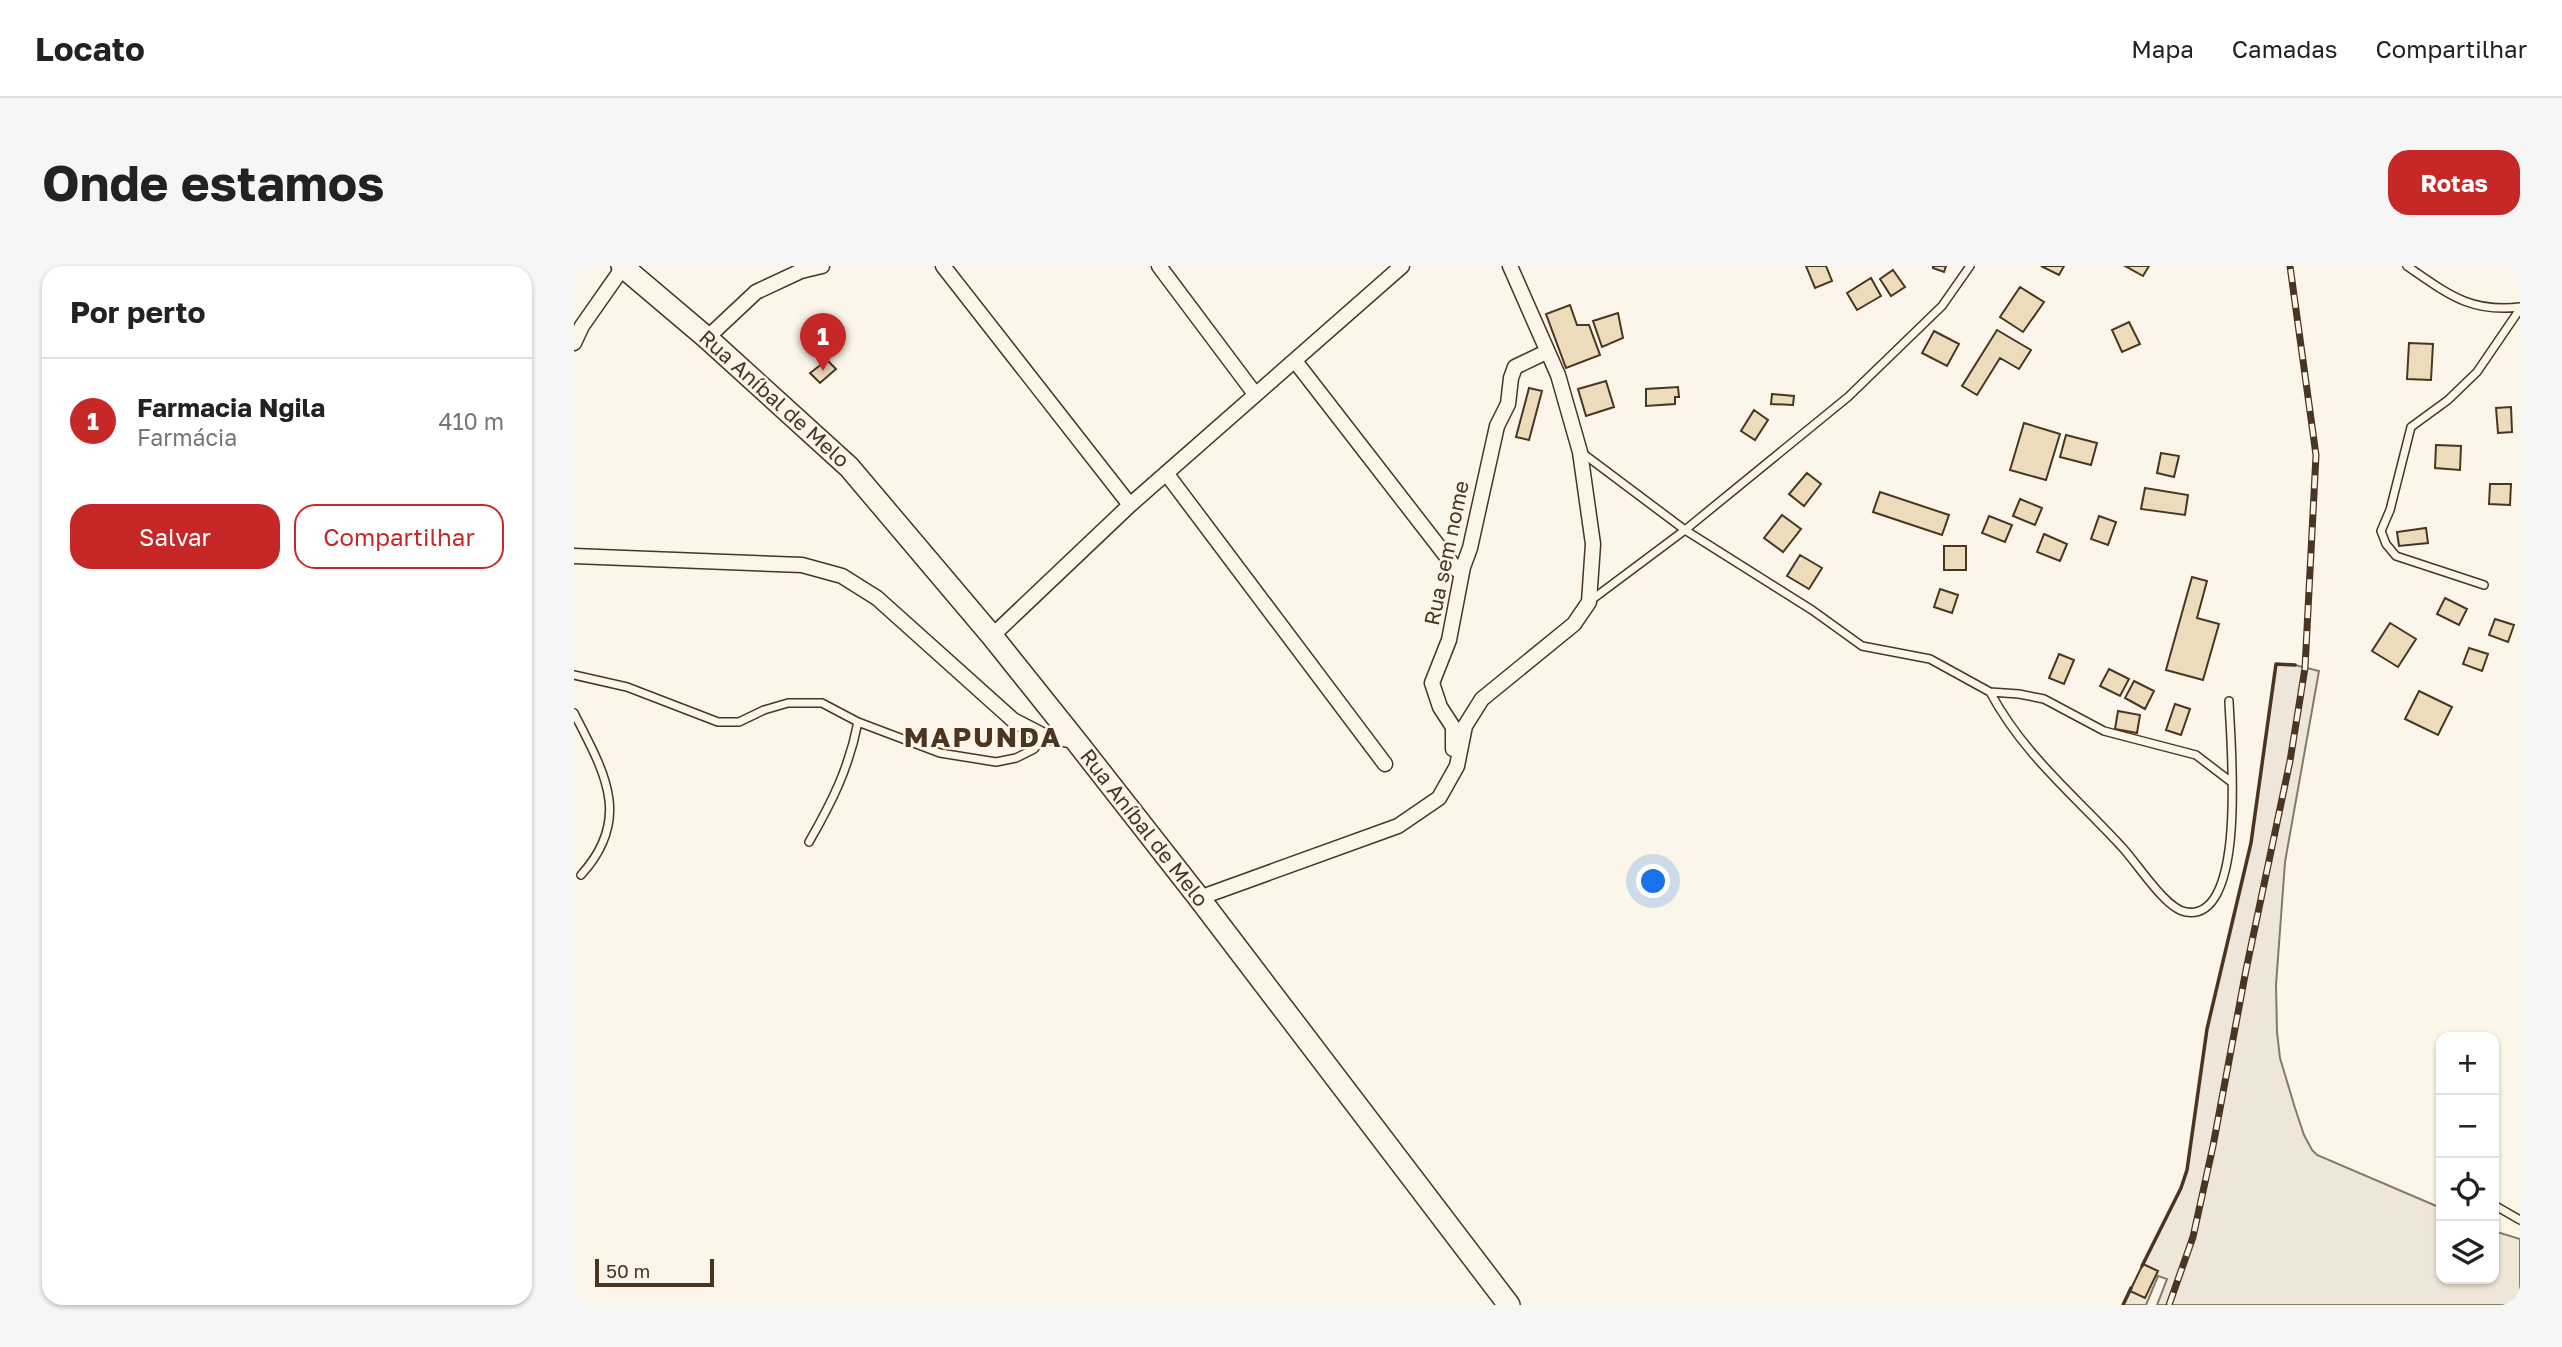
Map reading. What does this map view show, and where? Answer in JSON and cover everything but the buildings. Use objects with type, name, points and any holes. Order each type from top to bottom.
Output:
[{"type":"street","points":[[574,343],[582,326],[623,266]]},
{"type":"street","name":"Rua Aníbal de Melo","points":[[623,266],[849,467],[992,636],[1076,741],[1509,1305]]},
{"type":"street","points":[[707,338],[756,292],[801,271],[822,266]]},
{"type":"street","points":[[943,266],[1130,505]]},
{"type":"street","points":[[1159,266],[1255,394]]},
{"type":"street","points":[[992,636],[1130,505],[1402,266]]},
{"type":"street","points":[[1199,898],[1398,826],[1439,798],[1454,772],[1465,726],[1482,699],[1574,624],[1589,602],[1593,544],[1580,452],[1558,375],[1510,266]]},
{"type":"street","name":"Rua sem nome","points":[[1454,772],[1453,727],[1440,707],[1432,683],[1449,640],[1462,567],[1470,548],[1497,426],[1508,404],[1511,378],[1515,367],[1541,355]]},
{"type":"street","points":[[1295,361],[1457,570]]},
{"type":"street","points":[[1166,473],[1385,764]]},
{"type":"street","points":[[574,556],[802,565],[842,576],[877,598],[1013,720],[1044,736],[1076,741]]},
{"type":"lane","points":[[1589,602],[1685,530],[1848,397],[1942,306],[1970,266]]},
{"type":"lane","points":[[2407,266],[2437,288],[2467,303],[2504,309],[2520,308]]},
{"type":"lane","points":[[2484,585],[2396,556],[2386,544],[2381,531],[2390,510],[2411,427],[2448,400],[2477,372],[2520,308]]},
{"type":"lane","points":[[1580,452],[1685,530],[1812,610],[1862,646],[1930,659],[1990,692],[2044,699],[2104,731],[2196,755],[2230,781]]},
{"type":"lane","points":[[574,675],[627,687],[718,722],[740,722],[764,710],[788,703],[822,703],[858,722],[940,753],[996,762],[1016,758],[1034,749],[1044,736]]},
{"type":"lane","points":[[1990,692],[2023,744],[2122,846],[2171,905],[2185,912],[2199,911],[2212,900],[2223,883],[2233,814],[2229,701]]},
{"type":"lane","points":[[574,713],[602,772],[610,799],[611,818],[598,857],[581,875]]},
{"type":"lane","points":[[809,842],[836,793],[852,752],[858,722]]},
{"type":"lane","points":[[2499,1208],[2520,1220]]},
{"type":"shaded area","points":[[2276,664],[2319,671],[2285,862],[2276,985],[2280,1058],[2295,1108],[2304,1135],[2317,1155],[2436,1206],[2436,1284],[2499,1284],[2499,1233],[2520,1239],[2520,1305],[2157,1305],[2167,1279],[2158,1276],[2146,1305],[2123,1305],[2181,1188],[2187,1170],[2207,1029],[2251,843]]},
{"type":"railway","points":[[2169,1305],[2193,1237],[2213,1146],[2246,970],[2290,761],[2305,668],[2316,455],[2290,266]]},
{"type":"wall","points":[[2142,1266],[2181,1188],[2187,1170],[2207,1029],[2251,843],[2276,664],[2295,665]]},
{"type":"wall","points":[[2123,1305],[2131,1288]]},
{"type":"place","name":"Farmacia Ngila","points":[[823,371]]},
{"type":"district","name":"MAPUNDA","points":[[983,737]]}]
